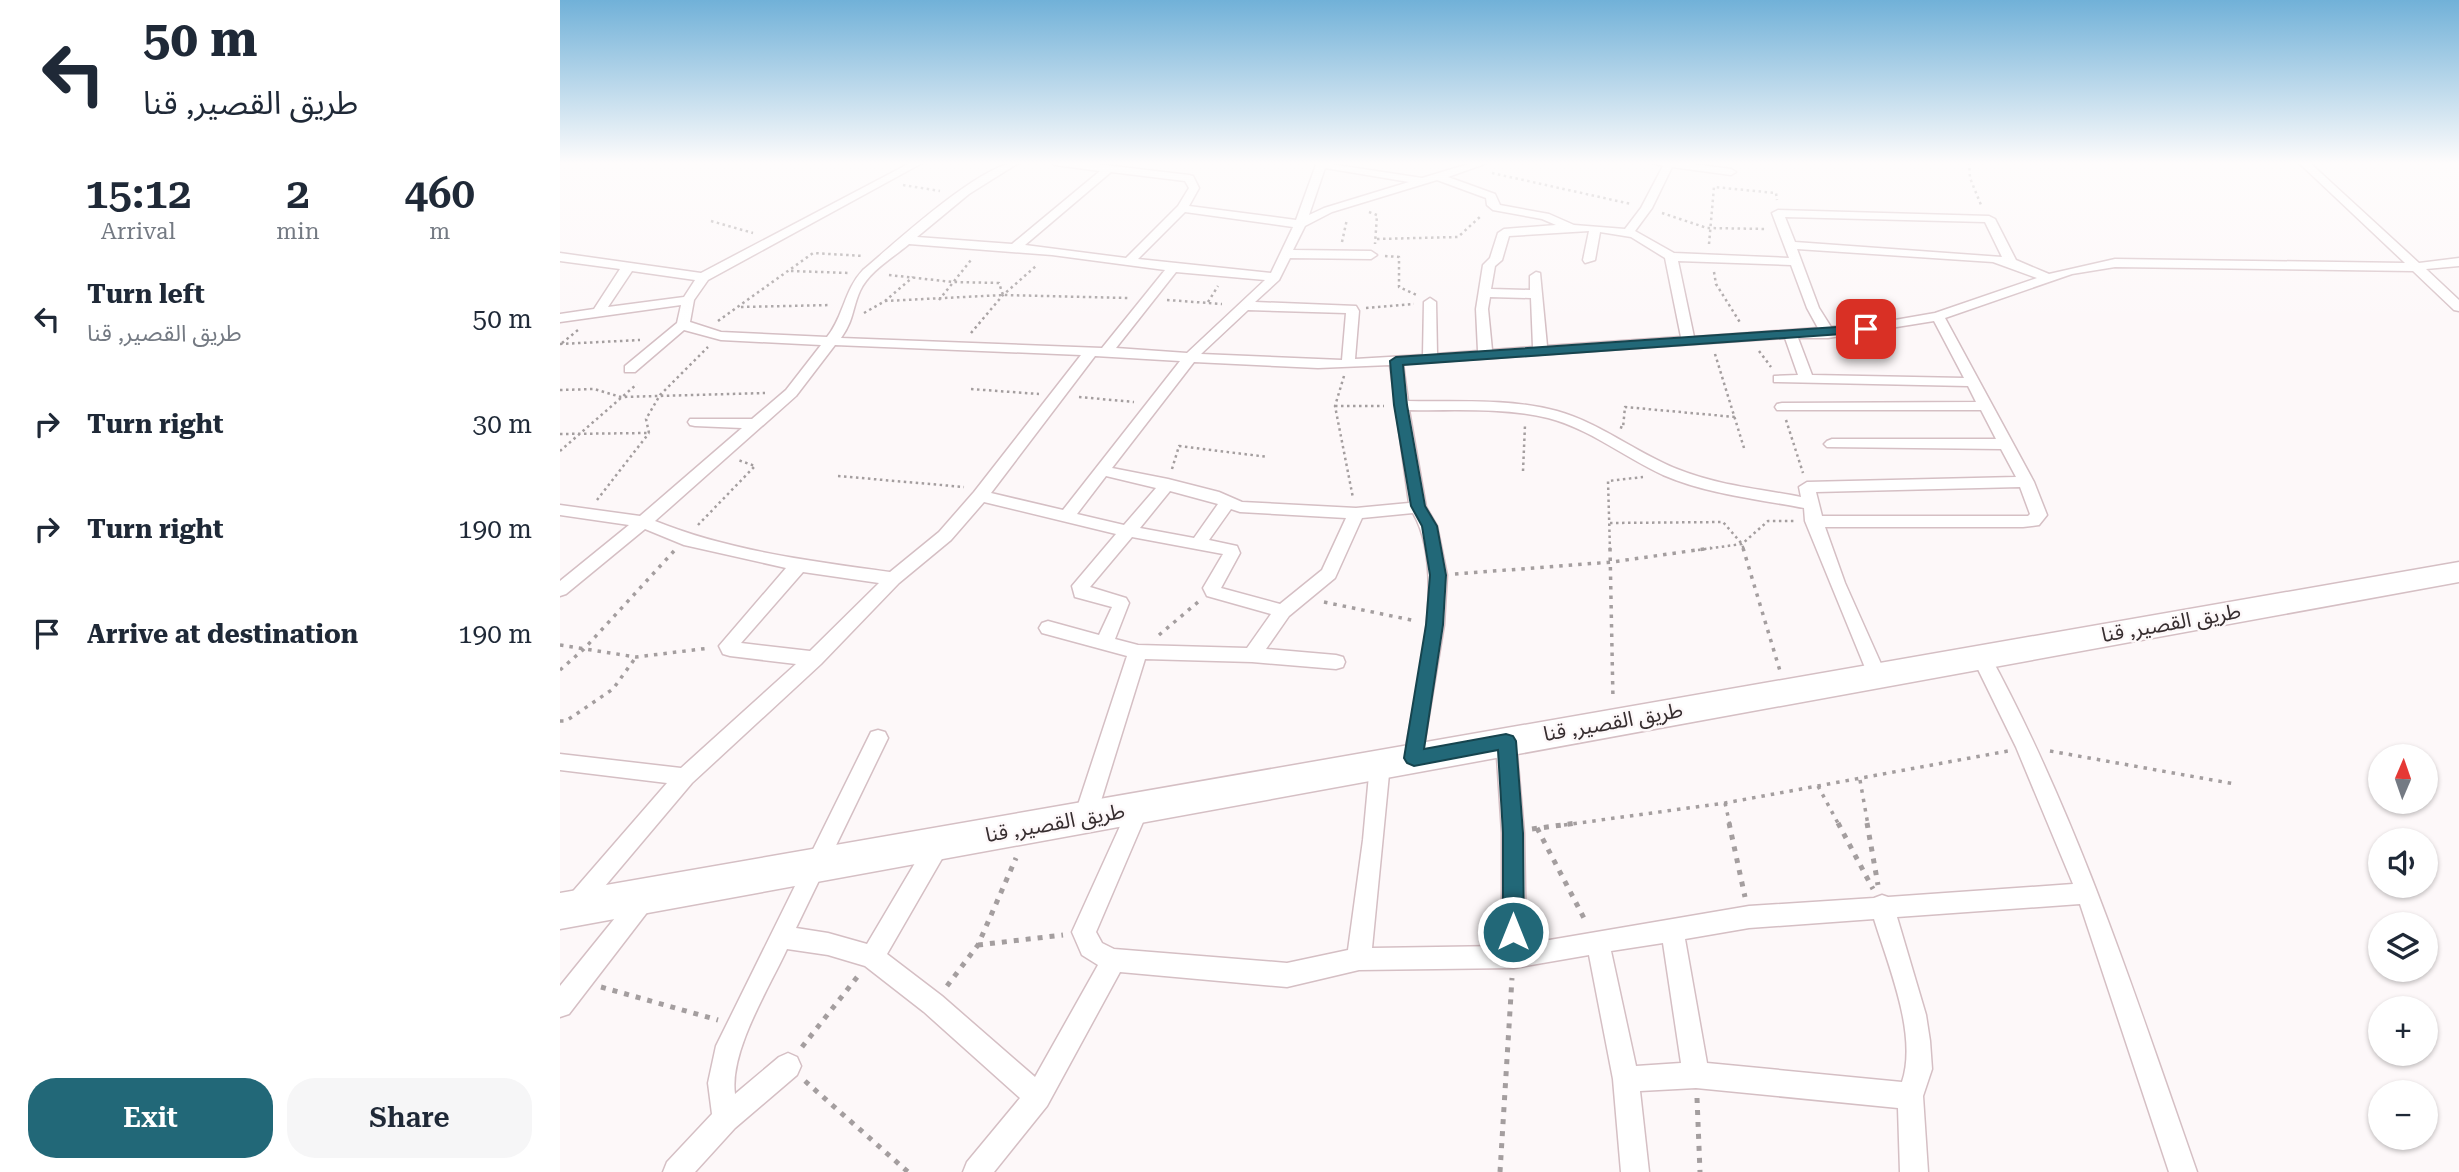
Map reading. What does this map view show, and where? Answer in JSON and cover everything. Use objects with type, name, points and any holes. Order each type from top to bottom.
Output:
[{"type":"highway","name":"طريق القصير, قنا","points":[[566,910],[2459,572]]},
{"type":"street","points":[[630,369],[683,324],[688,300],[703,277],[813,217]]},
{"type":"street","points":[[560,590],[643,522],[791,393],[845,323],[854,286],[934,217]]},
{"type":"street","points":[[1014,249],[1052,217]]},
{"type":"street","points":[[1130,261],[1173,217]]},
{"type":"street","points":[[1246,217],[1300,224],[1316,217]]},
{"type":"street","points":[[1067,516],[1190,357],[1275,277],[1303,217]]},
{"type":"street","points":[[1547,217],[1570,227]]},
{"type":"street","points":[[1628,233],[1640,217]]},
{"type":"street","points":[[1779,217],[1813,307],[1828,334]]},
{"type":"street","points":[[1908,217],[1989,219],[2010,261]]},
{"type":"street","points":[[2361,217],[2459,307]]},
{"type":"street","points":[[1485,354],[1482,309],[1489,265],[1496,260],[1504,233],[1570,227],[1628,233],[1656,246],[1671,257],[1797,262]]},
{"type":"street","points":[[1589,260],[1595,230]]},
{"type":"street","points":[[905,240],[1052,251],[1172,268],[1275,277]]},
{"type":"street","points":[[1788,244],[2010,261],[2050,279]]},
{"type":"street","points":[[1286,254],[1371,255]]},
{"type":"street","points":[[560,257],[703,277]]},
{"type":"street","points":[[1671,257],[1688,341]]},
{"type":"street","points":[[683,324],[690,329],[721,335],[1295,364],[1348,364],[1828,334],[1938,316],[2090,266],[2115,263],[2415,267],[2459,262]]},
{"type":"street","points":[[598,313],[628,267]]},
{"type":"street","points":[[566,910],[685,777],[814,659],[893,579],[945,536],[983,493],[1058,395],[1148,299],[1172,268]]},
{"type":"street","points":[[1536,276],[1540,351]]},
{"type":"street","points":[[1485,293],[1537,293]]},
{"type":"street","points":[[560,318],[688,300]]},
{"type":"street","points":[[1430,302],[1430,358]]},
{"type":"street","points":[[1246,306],[1348,308],[1353,311],[1348,364]]},
{"type":"street","points":[[1401,405],[1526,409],[1588,426],[1617,446],[1672,473],[1812,512],[2033,521],[2039,515],[2038,506],[1938,316]]},
{"type":"street","points":[[1791,336],[1806,378]]},
{"type":"street","points":[[1396,361],[1418,506],[1429,526],[1438,575],[1435,625],[1414,758]]},
{"type":"street","points":[[1779,379],[1973,382]]},
{"type":"street","points":[[1782,407],[1987,406]]},
{"type":"street","points":[[695,422],[757,424]]},
{"type":"street","points":[[1832,443],[2006,444]]},
{"type":"street","points":[[1104,471],[1168,484],[1213,496],[1240,507],[1356,513],[1418,506]]},
{"type":"street","points":[[1877,675],[1844,605],[1812,512],[1807,487],[2026,482]]},
{"type":"street","points":[[1104,643],[1120,603],[1082,593],[1081,586],[1168,484]]},
{"type":"street","points":[[983,493],[1127,531],[1232,551],[1212,590],[1283,611]]},
{"type":"street","points":[[1198,544],[1228,502]]},
{"type":"street","points":[[560,510],[643,522],[684,539],[799,565],[893,579]]},
{"type":"street","points":[[1252,655],[1283,611],[1329,573],[1356,513]]},
{"type":"street","points":[[799,565],[727,646],[730,649],[814,659]]},
{"type":"street","points":[[1048,628],[1138,652],[1252,655],[1336,662]]},
{"type":"street","points":[[1085,817],[1138,652]]},
{"type":"street","points":[[1981,657],[2026,747],[2088,893],[2183,1172]]},
{"type":"street","points":[[726,1119],[721,1083],[726,1055],[737,1026],[878,738]]},
{"type":"street","points":[[1506,741],[1513,833],[1514,957]]},
{"type":"street","points":[[560,762],[685,777]]},
{"type":"street","points":[[1359,958],[1374,840],[1380,764]]},
{"type":"street","points":[[1138,808],[1084,932],[1086,944],[1093,951],[1114,960],[1287,975],[1359,958],[1514,957],[1749,917],[1882,905],[2088,893]]},
{"type":"street","points":[[873,957],[939,843]]},
{"type":"street","points":[[560,1005],[646,896]]},
{"type":"street","points":[[1882,905],[1914,1015],[1918,1041],[1919,1069],[1910,1096],[1914,1172]]},
{"type":"street","points":[[1672,929],[1696,1075]]},
{"type":"street","points":[[780,937],[828,944],[873,957],[933,1004],[1038,1097]]},
{"type":"street","points":[[1598,944],[1626,1079],[1635,1172]]},
{"type":"street","points":[[977,1172],[1038,1097],[1114,960]]},
{"type":"street","points":[[685,1170],[726,1119],[788,1066]]},
{"type":"street","points":[[1626,1079],[1696,1075],[1910,1096]]},
{"type":"path","points":[[1339,255],[1347,217]]},
{"type":"path","points":[[1377,217],[1377,239],[1458,237],[1480,217]]},
{"type":"path","points":[[1673,217],[1707,228],[1782,229]]},
{"type":"path","points":[[1707,228],[1710,217]]},
{"type":"path","points":[[711,221],[772,239]]},
{"type":"path","points":[[939,300],[982,247]]},
{"type":"path","points":[[959,348],[1003,295],[1052,251]]},
{"type":"path","points":[[849,304],[739,307],[813,253],[885,258]]},
{"type":"path","points":[[1371,255],[1399,257],[1399,287],[1430,302]]},
{"type":"path","points":[[1712,260],[1716,284],[1749,338],[1779,379]]},
{"type":"path","points":[[790,271],[867,273]]},
{"type":"path","points":[[1003,295],[999,283],[953,282],[913,277],[886,300],[939,300],[1003,295],[1208,302]]},
{"type":"path","points":[[1348,308],[1430,302]]},
{"type":"path","points":[[588,512],[649,433],[646,419],[660,395],[721,335]]},
{"type":"path","points":[[560,344],[667,339]]},
{"type":"path","points":[[1710,340],[1744,449]]},
{"type":"path","points":[[1348,364],[1335,406],[1356,513]]},
{"type":"path","points":[[560,390],[594,389],[621,397],[791,393]]},
{"type":"path","points":[[971,389],[1153,404]]},
{"type":"path","points":[[560,451],[621,397]]},
{"type":"path","points":[[1335,406],[1401,405]]},
{"type":"path","points":[[1588,426],[1623,428],[1625,407],[1735,417]]},
{"type":"path","points":[[1782,407],[1807,487]]},
{"type":"path","points":[[1523,471],[1526,409]]},
{"type":"path","points":[[560,434],[649,433]]},
{"type":"path","points":[[1168,484],[1179,446],[1268,457]]},
{"type":"path","points":[[560,670],[584,649],[755,466]]},
{"type":"path","points":[[838,475],[983,493]]},
{"type":"path","points":[[1438,575],[1612,562],[1742,544],[1769,521],[1812,512]]},
{"type":"path","points":[[1614,722],[1610,523],[1723,522],[1742,544],[1787,692]]},
{"type":"path","points":[[1138,652],[1212,590]]},
{"type":"path","points":[[1301,597],[1435,625]]},
{"type":"path","points":[[560,645],[636,657],[727,646]]},
{"type":"path","points":[[560,721],[566,721],[613,690],[636,657]]},
{"type":"path","points":[[1598,944],[1537,828],[1725,803],[2026,747],[2235,784]]},
{"type":"path","points":[[1860,780],[1882,905]]},
{"type":"path","points":[[1818,786],[1882,905]]},
{"type":"path","points":[[1725,803],[1749,917]]},
{"type":"path","points":[[933,1004],[978,945],[1029,827]]},
{"type":"path","points":[[978,945],[1084,932]]},
{"type":"path","points":[[873,957],[788,1066],[908,1172]]},
{"type":"path","points":[[1500,1172],[1514,957]]},
{"type":"path","points":[[581,981],[737,1026]]},
{"type":"path","points":[[1696,1075],[1700,1172]]},
{"type":"route","points":[[1513,932],[1513,833],[1506,741],[1414,758],[1435,625],[1438,575],[1429,526],[1418,506],[1396,361],[1828,334],[1866,329]]}]
